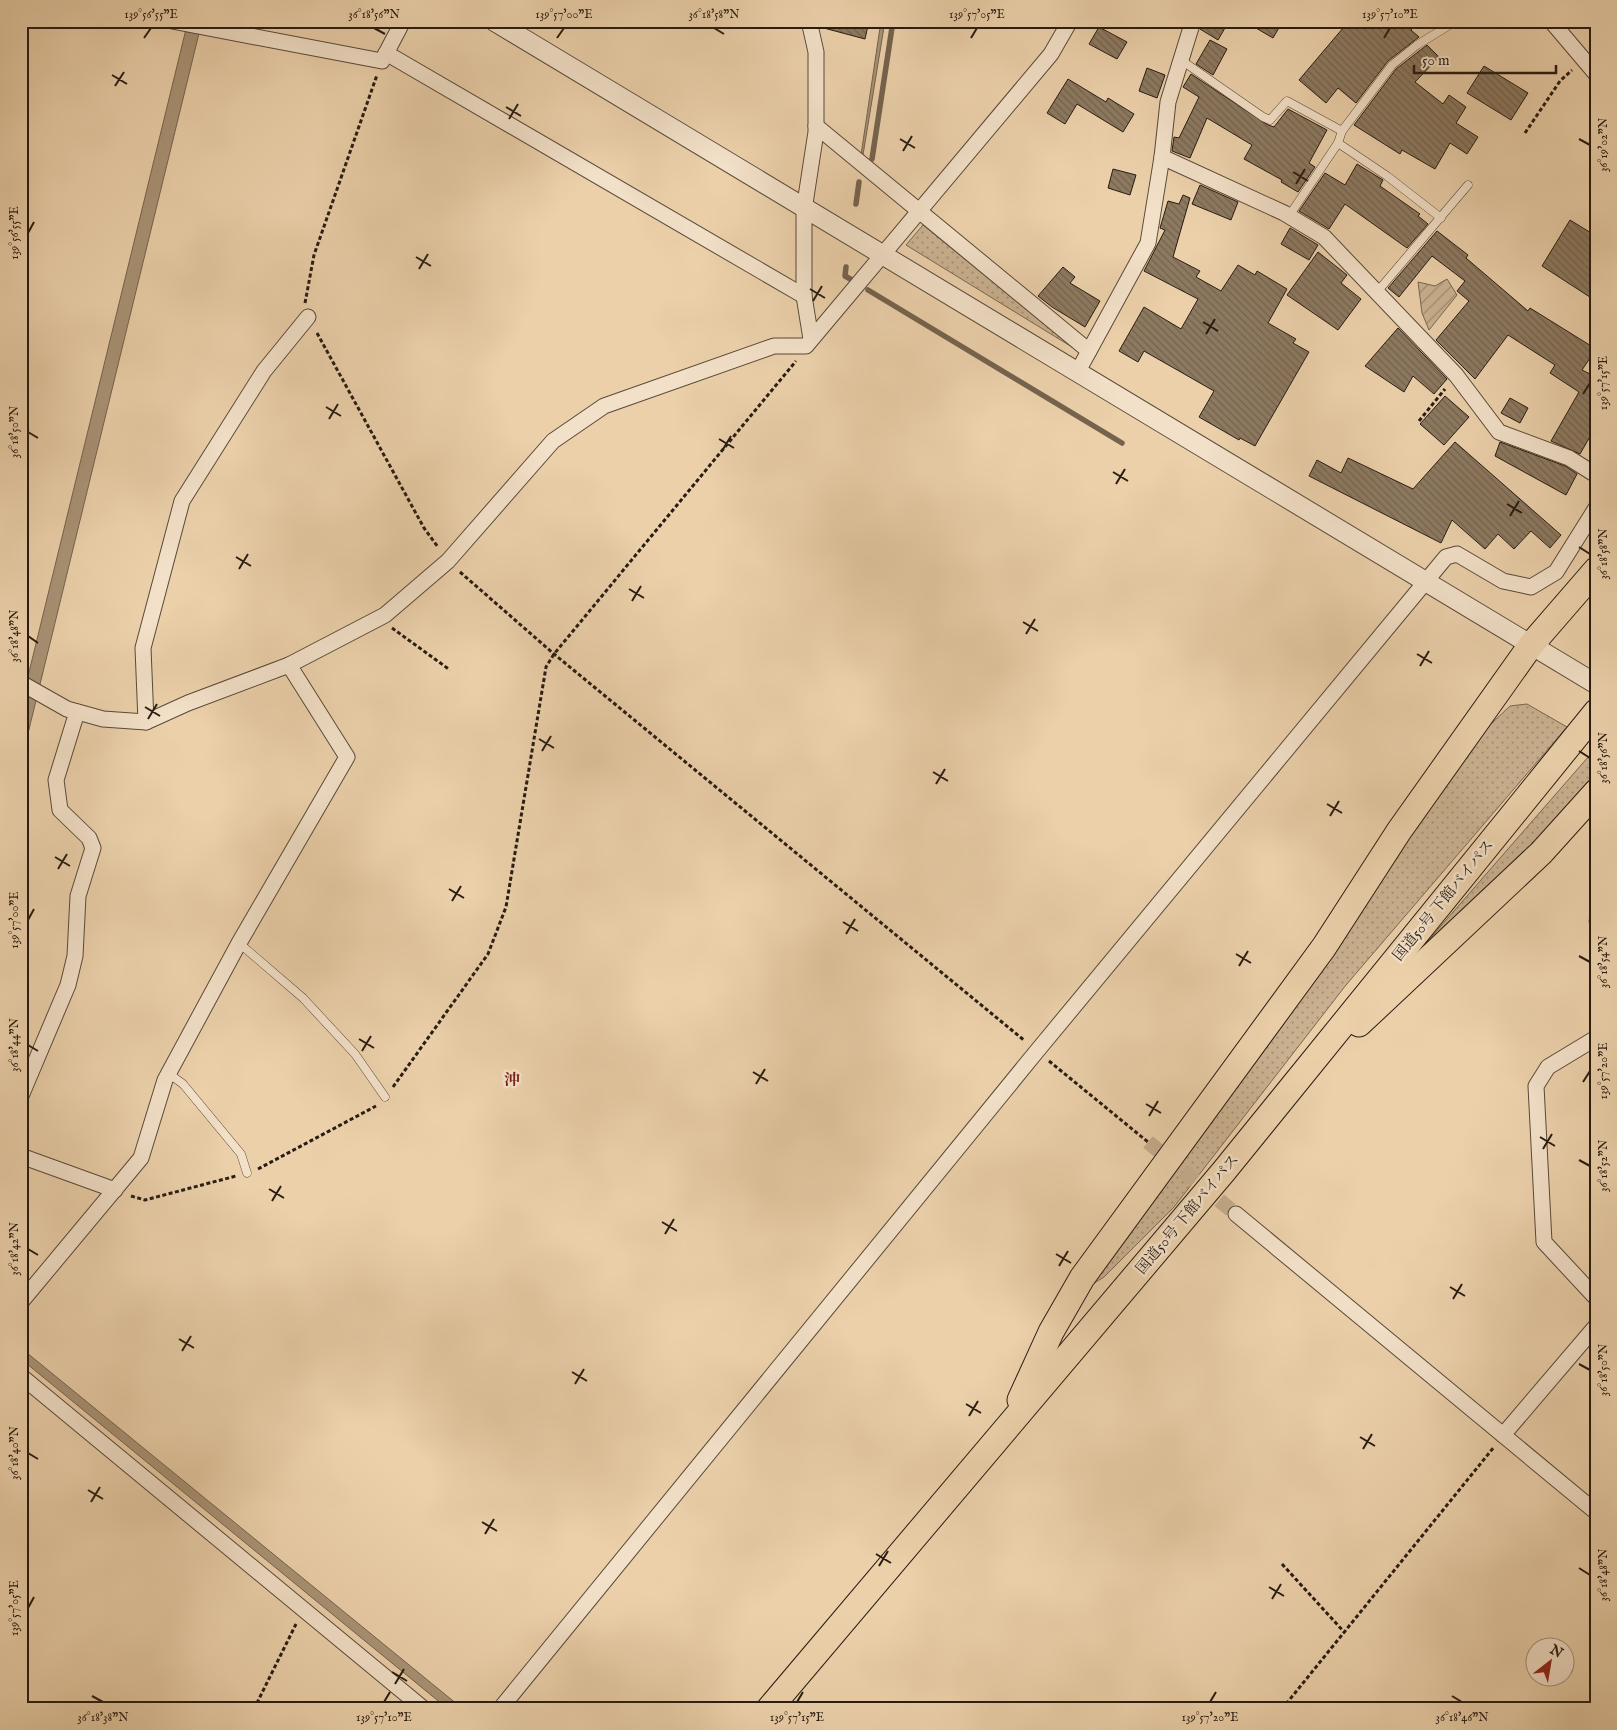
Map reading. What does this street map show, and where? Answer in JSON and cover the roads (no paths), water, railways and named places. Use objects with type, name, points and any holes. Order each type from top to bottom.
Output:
[{"type":"highway","points":[[1005,1431],[1051,1332],[1082,1278],[1324,947],[1399,831],[1531,645],[1596,570]]},
{"type":"highway","name":"国道50号 下館バイパス","points":[[769,1709],[1224,1171],[1596,712]]},
{"type":"highway","points":[[1289,1090],[1541,853],[1596,792]]},
{"type":"street","points":[[172,21],[384,57],[804,296]]},
{"type":"street","points":[[384,57],[403,21]]},
{"type":"street","points":[[494,21],[804,210],[884,255],[1596,684]]},
{"type":"street","points":[[808,343],[804,296],[804,210],[816,126],[816,52],[809,21]]},
{"type":"street","points":[[22,683],[67,709],[103,720],[146,722],[188,703],[289,665],[379,617],[448,561],[553,441],[604,406],[774,346],[808,343],[884,255],[918,211],[1051,54],[1070,21]]},
{"type":"street","points":[[1077,373],[1148,243],[1162,157],[1168,102],[1193,21]]},
{"type":"street","points":[[1551,21],[1596,74]]},
{"type":"street","points":[[816,126],[1089,351]]},
{"type":"street","points":[[1162,157],[1288,216],[1324,237],[1456,375],[1499,432],[1569,458],[1596,475]]},
{"type":"street","points":[[146,722],[143,648],[182,501],[264,371],[308,317]]},
{"type":"street","points":[[500,1709],[1037,1051],[1425,580],[1446,557],[1457,554],[1503,581],[1531,588],[1556,572],[1596,508]]},
{"type":"street","points":[[21,1302],[141,1158],[168,1073],[239,943],[347,757],[289,665]]},
{"type":"street","points":[[21,1096],[68,985],[75,956],[78,896],[93,848],[89,838],[60,810],[56,780],[77,712]]},
{"type":"street","points":[[1596,1038],[1548,1067],[1536,1086],[1544,1242],[1596,1298]]},
{"type":"street","points":[[21,1156],[115,1190]]},
{"type":"street","points":[[1236,1214],[1596,1512]]},
{"type":"street","points":[[1503,1435],[1596,1326]]},
{"type":"street","points":[[21,1376],[424,1709]]},
{"type":"lane","points":[[1288,216],[1338,143],[1342,131],[1392,65],[1417,45],[1456,21]]},
{"type":"lane","points":[[1181,60],[1263,117],[1270,120],[1287,101],[1342,131]]},
{"type":"lane","points":[[1338,143],[1387,176],[1441,218]]},
{"type":"lane","points":[[1377,292],[1468,185]]},
{"type":"lane","points":[[239,943],[303,998],[355,1054],[385,1097]]},
{"type":"lane","points":[[168,1073],[183,1084],[241,1154],[247,1173]]},
{"type":"waterway","points":[[872,159],[893,21]]},
{"type":"waterway","points":[[856,204],[859,182]]},
{"type":"waterway","points":[[846,267],[845,276],[852,280]]},
{"type":"waterway","points":[[868,290],[1122,443]]},
{"type":"tunnel","points":[[1148,1142],[1236,1214]]},
{"type":"district","name":"沖","points":[[512,1079]]}]
